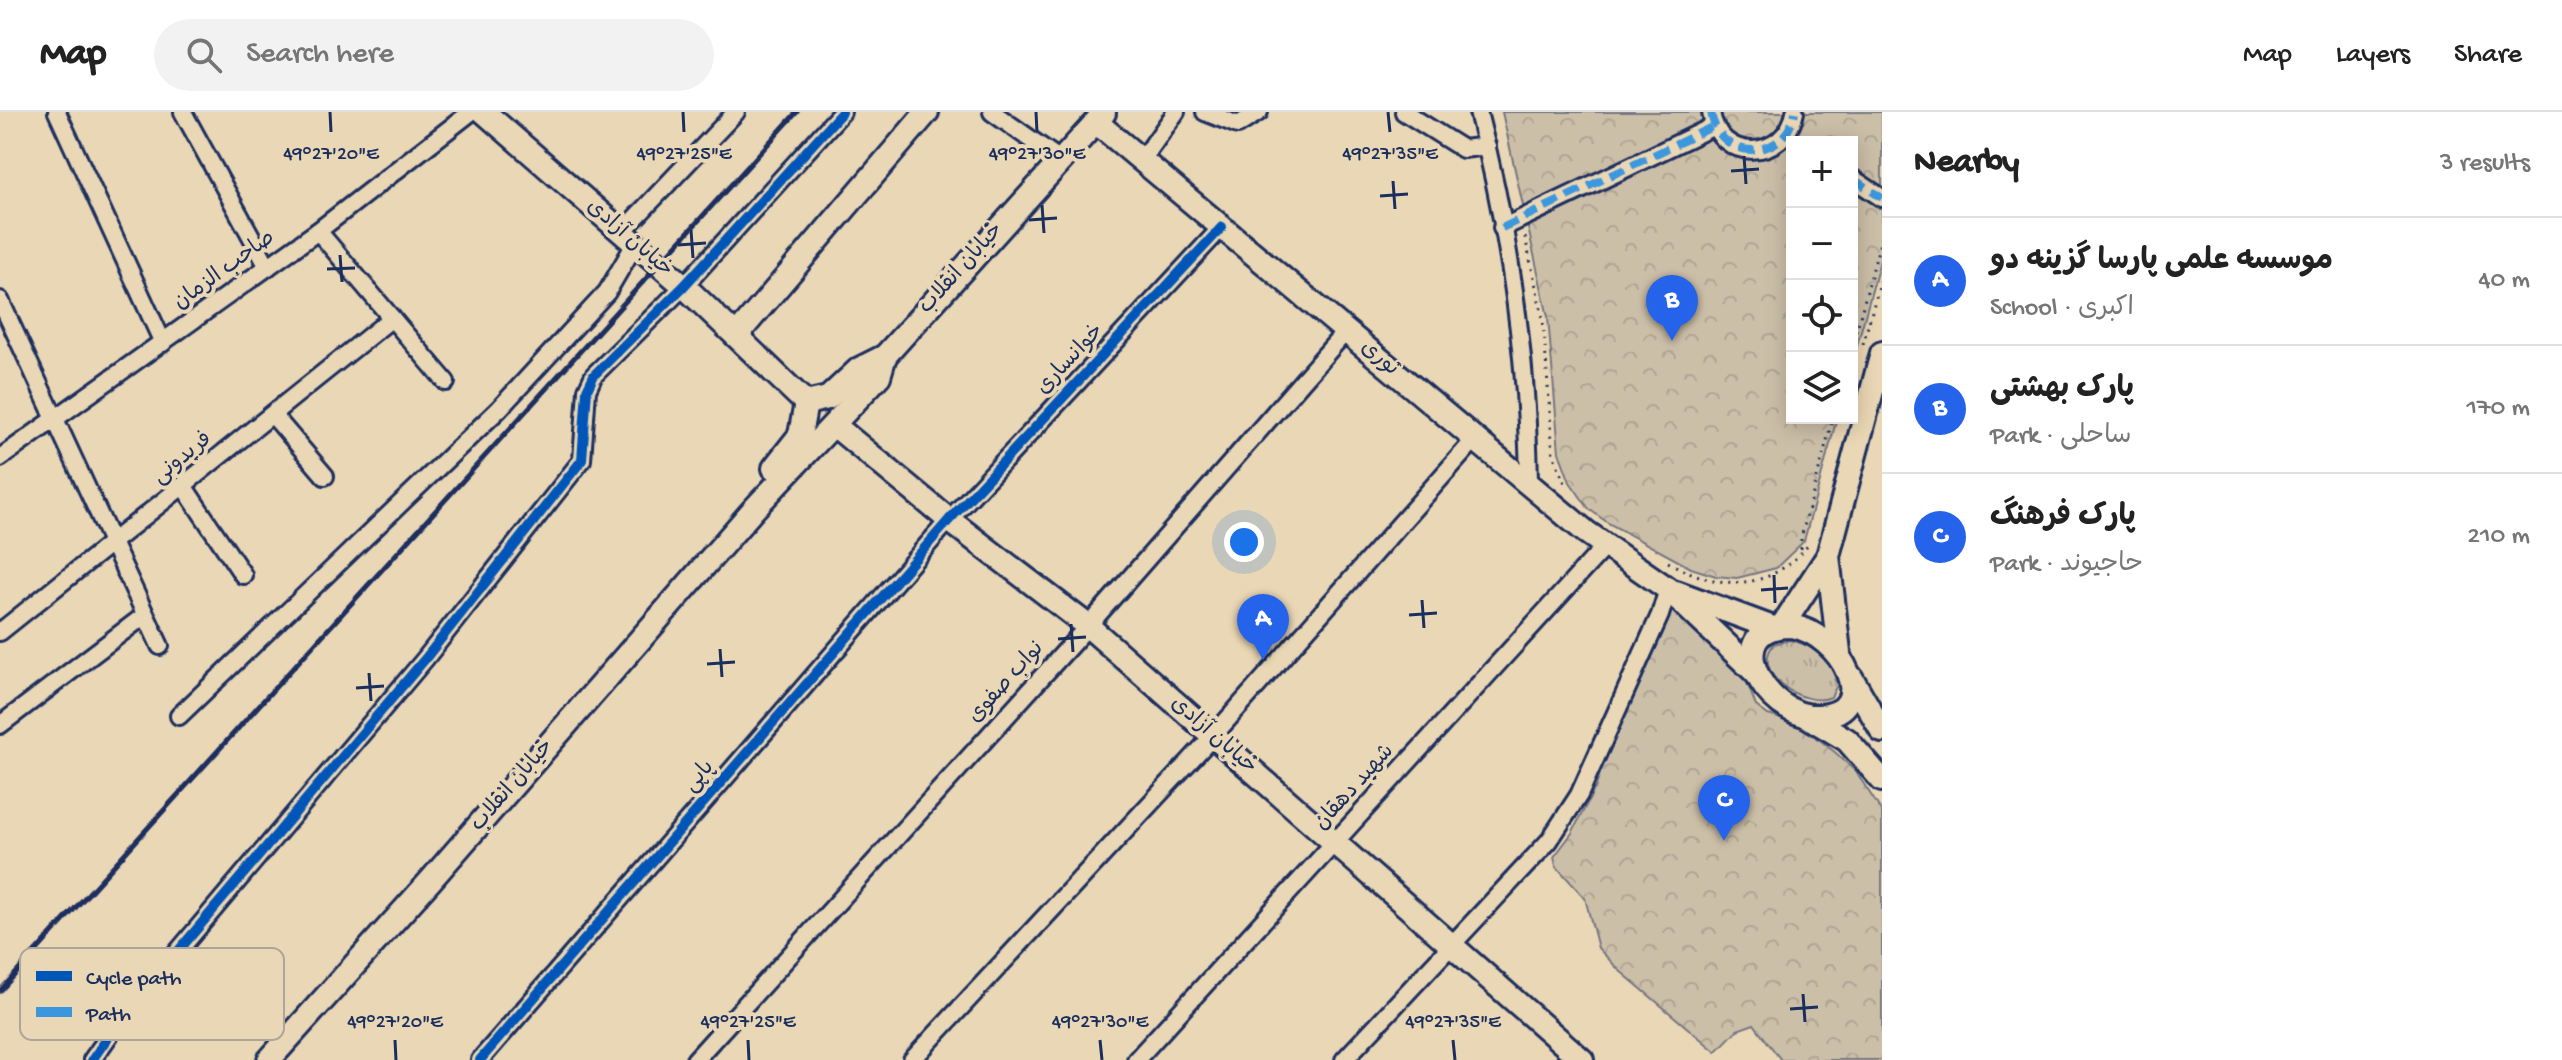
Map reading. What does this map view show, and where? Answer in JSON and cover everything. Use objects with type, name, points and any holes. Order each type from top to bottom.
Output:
[{"type":"main road","name":"خیابان آزادی","points":[[484,112],[684,286],[806,403]]},
{"type":"main road","points":[[737,335],[927,112]]},
{"type":"main road","name":"خیابان انقلاب","points":[[753,510],[772,472],[800,435],[806,403],[828,398],[859,369],[885,356],[1101,117]]},
{"type":"main road","name":"نوری","points":[[1101,117],[1142,160],[1346,331],[1606,545],[1668,589]]},
{"type":"main road","points":[[1873,349],[1828,556],[1839,652],[1882,731]]},
{"type":"main road","name":"خیابان انقلاب","points":[[271,1059],[753,510],[879,376],[885,356]]},
{"type":"main road","name":"خیابان آزادی","points":[[834,425],[949,520],[1088,626],[1579,1059]]},
{"type":"main road","points":[[1756,673],[1754,646],[1778,627],[1828,556]]},
{"type":"main road","points":[[1668,589],[1778,627],[1809,630],[1839,652]]},
{"type":"main road","points":[[1668,589],[1756,673],[1772,696],[1847,740],[1882,780]]},
{"type":"main road","points":[[1804,714],[1822,716],[1839,710],[1850,695],[1851,677]]},
{"type":"street","points":[[57,112],[163,343]]},
{"type":"street","points":[[183,112],[268,267]]},
{"type":"street","name":"صاحب الزمان","points":[[0,458],[318,231],[471,112]]},
{"type":"street","points":[[179,716],[499,409],[607,292],[628,238],[736,112]]},
{"type":"street","points":[[181,948],[425,659],[582,460],[587,390],[594,375],[684,286],[842,112]]},
{"type":"street","points":[[992,112],[1060,160]]},
{"type":"street","points":[[1142,160],[1176,112]]},
{"type":"street","points":[[1205,112],[1238,125],[1259,112]]},
{"type":"street","points":[[1404,112],[1463,149],[1487,146]]},
{"type":"street","points":[[1478,112],[1502,228],[1527,401],[1529,481]]},
{"type":"street","points":[[1793,136],[1795,112]]},
{"type":"street","points":[[1502,228],[1712,119],[1727,143],[1748,151],[1770,148],[1786,141]]},
{"type":"street","points":[[1858,182],[1882,198]]},
{"type":"street","name":"خوانساری","points":[[949,520],[1222,227]]},
{"type":"street","points":[[318,231],[446,382]]},
{"type":"street","points":[[0,300],[160,646]]},
{"type":"street","name":"فریدونی","points":[[0,632],[392,318]]},
{"type":"street","name":"نواب صفوی","points":[[695,1060],[1088,626],[1346,331]]},
{"type":"street","points":[[273,415],[325,476]]},
{"type":"street","points":[[912,1060],[1213,736],[1476,438]]},
{"type":"street","points":[[184,487],[243,575]]},
{"type":"street","name":"پاپی","points":[[480,1060],[949,520]]},
{"type":"street","name":"شهید دهقان","points":[[1136,1060],[1606,545]]},
{"type":"street","points":[[1344,1060],[1549,841],[1579,795],[1660,615],[1668,589]]},
{"type":"street","points":[[0,725],[145,615]]},
{"type":"street","points":[[92,1060],[106,1040]]},
{"type":"path","points":[[1521,219],[1543,318],[1553,454],[1571,494]]},
{"type":"path","points":[[1858,325],[1882,235]]},
{"type":"path","points":[[1873,349],[1882,275]]},
{"type":"path","points":[[1813,579],[1801,552],[1801,538],[1831,424]]},
{"type":"path","points":[[1661,559],[1689,574],[1738,584],[1779,573],[1809,544],[1813,530]]},
{"type":"green space","points":[[1502,112],[1882,112],[1882,253],[1858,342],[1858,136],[1786,136],[1786,424],[1835,424],[1804,541],[1776,568],[1737,578],[1716,576],[1691,568],[1608,523],[1589,509],[1570,482],[1559,452],[1548,317]]},
{"type":"green space","points":[[1672,609],[1745,677],[1756,706],[1768,715],[1800,724],[1836,753],[1856,772],[1882,812],[1882,1060],[1781,1060],[1754,1024],[1737,1030],[1716,1052],[1619,970],[1598,948],[1585,898],[1556,866],[1554,857],[1572,833],[1596,786],[1612,735]]},
{"type":"green space","points":[[1790,640],[1814,650],[1826,661],[1837,685],[1831,697],[1807,698],[1783,686],[1774,677],[1768,655],[1774,644]]},
{"type":"railway","points":[[39,948],[797,112]]},
{"type":"railway","points":[[0,991],[20,969]]},
{"type":"marked path","points":[[1711,112],[1716,129],[1726,141],[1738,148],[1752,150],[1779,140],[1789,128],[1795,112]]},
{"type":"marked path","points":[[1502,228],[1714,126]]},
{"type":"marked path","points":[[1858,182],[1882,198]]},
{"type":"cycle path","points":[[181,948],[425,659],[582,460],[587,390],[594,375],[684,286],[842,112]]},
{"type":"cycle path","points":[[480,1060],[949,520],[1222,227]]},
{"type":"cycle path","points":[[92,1060],[106,1040]]},
{"type":"place","name":"پارک بهشتی","points":[[1672,341]]},
{"type":"place","name":"موسسه علمی پارسا گزینه دو","points":[[1263,660]]},
{"type":"place","name":"پارک فرهنگ","points":[[1724,841]]}]
